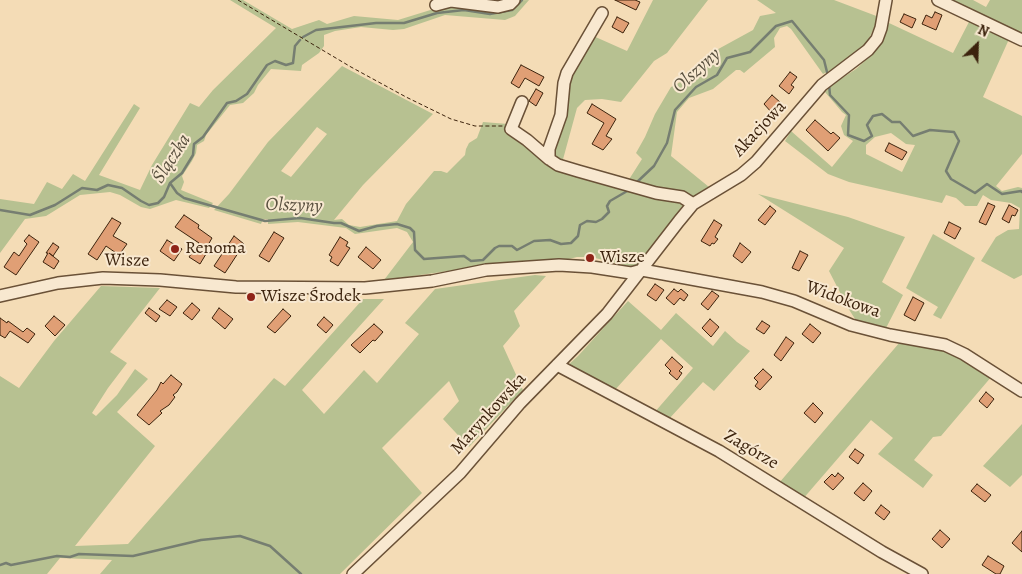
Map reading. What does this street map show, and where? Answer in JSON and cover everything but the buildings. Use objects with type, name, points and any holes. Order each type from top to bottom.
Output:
[{"type":"street","points":[[436,5],[451,2],[498,7],[510,4],[514,0]]},
{"type":"street","name":"Akacjowa","points":[[642,270],[693,204],[741,175],[756,162],[822,85],[868,50],[877,39],[881,28],[886,0]]},
{"type":"street","points":[[938,0],[1022,40]]},
{"type":"street","points":[[549,159],[549,149],[561,115],[564,82],[602,12]]},
{"type":"street","points":[[522,102],[511,128],[549,159],[578,171],[656,193],[682,197],[693,204]]},
{"type":"street","name":"Wisze","points":[[0,296],[58,283],[108,277],[236,287],[365,288],[432,280],[486,270],[551,265],[592,267],[630,273],[642,270]]},
{"type":"street","name":"Marynkowska","points":[[352,574],[460,473],[520,403],[608,314],[642,270]]},
{"type":"street","name":"Widokowa","points":[[642,270],[762,292],[794,301],[851,325],[890,335],[945,345],[964,354],[1022,391]]},
{"type":"street","name":"Zagórze","points":[[558,366],[719,451],[882,552],[922,574]]},
{"type":"path","points":[[238,0],[351,67],[452,119],[475,126],[503,126],[511,128]]},
{"type":"green space","points":[[230,0],[243,0],[292,29],[319,20],[327,24],[354,16],[398,20],[450,4],[529,0],[515,16],[505,20],[445,15],[404,29],[393,30],[361,27],[335,31],[324,35],[324,46],[319,53],[302,65],[301,71],[271,69],[254,93],[243,103],[230,105],[206,135],[204,141],[197,145],[196,153],[182,176],[184,182],[181,190],[213,203],[209,208],[176,200],[150,209],[141,207],[120,195],[110,192],[80,195],[46,216],[25,219],[0,253],[0,199],[34,204],[47,182],[62,189],[73,174],[85,181],[134,104],[140,108],[99,175],[140,190],[152,165],[190,103],[199,107],[213,90],[276,28]]},
{"type":"green space","points":[[653,0],[708,0],[667,53],[654,61],[621,102],[602,99],[585,100],[577,108],[562,163],[552,158],[565,84],[591,35],[627,51]]},
{"type":"green space","points":[[757,0],[834,0],[879,17],[866,45],[837,67],[823,74],[787,26],[780,28],[774,38],[775,47],[744,73],[736,70],[713,89],[689,98],[677,112],[671,156],[709,187],[694,198],[628,181],[642,159],[636,153],[671,87],[694,75],[711,53],[753,30],[760,16],[776,13]]},
{"type":"green space","points":[[946,0],[973,0],[986,7],[990,0],[1022,0],[1022,37]]},
{"type":"green space","points":[[971,18],[1010,37],[983,97],[1022,116],[1022,154],[996,186],[1002,191],[1018,187],[1022,188],[1022,275],[1014,279],[981,261],[996,237],[1008,230],[1019,229],[1020,208],[1011,203],[991,200],[983,195],[977,206],[965,206],[956,198],[946,195],[942,203],[849,182],[828,174],[785,141],[791,131],[832,167],[853,141],[844,135],[841,126],[846,115],[825,92],[867,59],[878,46],[889,23],[953,53]],"holes":[[[891,133],[906,144],[915,145],[902,172],[866,154],[866,145],[875,137]]]},
{"type":"green space","points":[[342,66],[433,114],[363,185],[334,220],[342,219],[349,225],[360,227],[397,221],[406,204],[434,171],[447,173],[465,155],[469,143],[477,138],[483,122],[508,124],[539,153],[680,200],[684,204],[637,266],[632,267],[587,256],[565,260],[506,263],[384,280],[413,242],[407,232],[397,228],[355,234],[346,228],[298,222],[268,224],[268,219],[263,219],[261,224],[214,210],[229,194],[268,142]],"holes":[[[317,127],[327,134],[291,177],[281,171]]]},
{"type":"green space","points":[[758,194],[848,217],[905,237],[882,282],[903,295],[885,330],[857,322],[829,271],[844,248]]},
{"type":"green space","points":[[933,234],[975,258],[941,319],[933,315],[938,307],[906,288]]},
{"type":"green space","points":[[535,275],[546,276],[514,311],[520,326],[503,346],[523,390],[469,447],[443,419],[459,401],[449,381],[382,448],[422,493],[340,574],[100,574],[112,560],[60,558],[47,574],[0,574],[0,376],[19,388],[54,341],[101,286],[160,288],[110,352],[127,363],[92,413],[96,416],[117,395],[135,369],[148,379],[117,412],[155,446],[75,546],[128,544],[274,378],[285,386],[363,299],[384,299],[302,390],[324,414],[364,370],[377,383],[419,334],[405,323],[435,289]]},
{"type":"green space","points":[[628,301],[661,330],[676,313],[713,346],[725,331],[750,351],[714,391],[703,382],[668,420],[654,413],[693,368],[661,339],[614,391],[567,366]]},
{"type":"green space","points":[[900,342],[936,348],[966,359],[992,376],[941,436],[933,437],[914,460],[933,475],[923,488],[878,454],[893,438],[871,420],[802,500],[779,483]]},
{"type":"green space","points":[[1022,424],[1022,475],[1010,487],[983,466]]},
{"type":"waterway","name":"Ślączka","points":[[303,37],[316,30],[376,23],[404,23],[437,13],[464,10],[490,14],[512,10],[522,0]]},
{"type":"waterway","name":"Olszyny","points":[[636,183],[654,166],[667,143],[675,110],[696,87],[717,75],[727,58],[750,52],[776,26],[792,21],[824,60],[828,76]]},
{"type":"waterway","name":"Ślączka","points":[[0,210],[30,215],[55,205],[82,188],[97,190],[108,185],[122,188],[149,205],[158,203],[164,197],[170,183],[182,173],[193,155],[194,144],[203,137],[227,103],[236,101],[247,94],[267,65],[275,61],[286,65],[293,63],[295,46],[300,40]]},
{"type":"waterway","name":"Olszyny","points":[[829,84],[830,95],[849,115],[848,135],[864,141],[872,136],[867,125],[873,116],[882,114],[892,122],[900,122],[913,136],[930,130],[954,132],[959,141],[946,171],[951,179],[975,193],[987,184],[1002,194],[1022,192]]},
{"type":"waterway","name":"Olszyny","points":[[170,183],[177,193],[184,198],[265,221],[300,218],[341,223],[359,231],[377,226],[397,224],[410,228],[414,232],[415,250],[424,259],[464,256],[471,261],[483,260],[499,246],[512,246],[517,250],[534,241],[550,240],[561,244],[571,243],[578,236],[580,225],[587,221],[596,222],[602,219],[609,212],[607,206],[610,201],[629,190]]},
{"type":"waterway","points":[[0,565],[6,563],[11,565],[57,556],[70,557],[79,554],[133,556],[201,540],[240,536],[270,546],[301,574]]},
{"type":"place","name":"Renoma","points":[[175,249]]},
{"type":"place","name":"Wisze","points":[[590,258]]},
{"type":"place","name":"Wisze Środek","points":[[251,297]]}]
